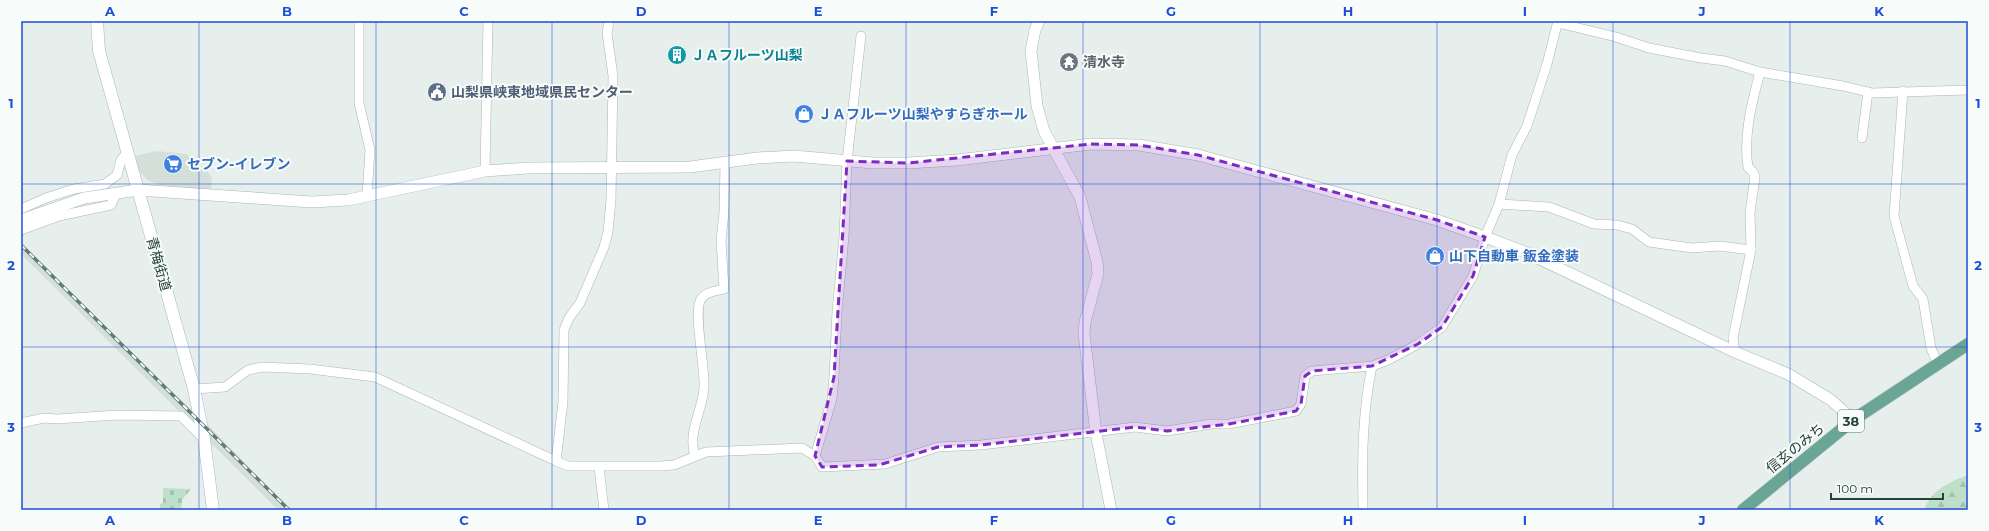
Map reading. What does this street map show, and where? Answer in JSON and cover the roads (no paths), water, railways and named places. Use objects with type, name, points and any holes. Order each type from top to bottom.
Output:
[{"type":"main road","name":"青梅街道","points":[[98,21],[99,51],[194,389],[204,439],[213,510]]},
{"type":"main road","name":"信玄のみち","points":[[1743,510],[1853,420],[1968,344]]},
{"type":"street","points":[[359,21],[359,103],[370,150],[367,196]]},
{"type":"street","points":[[485,171],[488,21]]},
{"type":"street","points":[[556,461],[563,402],[564,330],[569,318],[580,303],[604,247],[611,200],[613,76],[607,33],[609,21]]},
{"type":"street","points":[[1039,21],[1035,30],[1031,51],[1037,106],[1044,131],[1080,197],[1097,262],[1098,274],[1085,322],[1084,334],[1096,433],[1111,510]]},
{"type":"street","points":[[194,389],[225,387],[248,370],[262,367],[310,369],[375,377],[568,466],[599,467],[674,465],[706,452],[722,450],[802,448],[815,456],[822,467],[879,465],[938,446],[981,445],[1096,433],[1135,427],[1167,431],[1211,424],[1229,424],[1296,411],[1301,404],[1305,376],[1312,371],[1372,366],[1388,360],[1418,344],[1442,327],[1473,276],[1486,236],[1499,204],[1512,155],[1527,126],[1547,64],[1558,22],[1616,37],[1649,48],[1725,61],[1760,72],[1843,86],[1868,92],[1968,90]]},
{"type":"street","points":[[815,456],[832,399],[837,312],[844,237],[847,160],[861,36]]},
{"type":"street","points":[[1735,352],[1734,332],[1751,250],[1750,212],[1755,178],[1753,172],[1748,167],[1746,156],[1749,124],[1760,72]]},
{"type":"street","points":[[1903,91],[1894,216],[1913,286],[1922,300],[1931,348],[1938,365]]},
{"type":"street","points":[[1862,138],[1868,92]]},
{"type":"street","points":[[21,220],[84,198],[138,190],[312,202],[348,200],[485,171],[528,168],[690,167],[757,158],[794,156],[873,163],[950,161],[1098,144],[1139,145],[1198,155],[1437,220],[1486,236],[1526,252],[1735,352],[1788,374],[1831,400],[1853,420]]},
{"type":"street","points":[[21,209],[46,198],[74,189],[105,184],[117,175],[121,160],[128,152]]},
{"type":"street","points":[[695,456],[693,449],[693,431],[704,387],[699,319],[700,301],[705,295],[724,289],[721,242],[724,212],[724,163]]},
{"type":"street","points":[[21,230],[60,216],[112,205],[116,193]]},
{"type":"street","points":[[1499,204],[1549,207],[1594,224],[1618,225],[1632,229],[1649,242],[1692,248],[1720,246],[1751,250]]},
{"type":"street","points":[[1363,510],[1362,454],[1367,398],[1372,366]]},
{"type":"street","points":[[21,423],[44,418],[57,419],[117,415],[181,416],[204,439]]},
{"type":"street","points":[[599,467],[604,510]]},
{"type":"railway","points":[[21,245],[289,510]]},
{"type":"place","name":"ＪＡフルーツ山梨","points":[[677,55]]},
{"type":"place","name":"清水寺","points":[[1069,62]]},
{"type":"place","name":"山梨県峡東地域県民センター","points":[[437,92]]},
{"type":"place","name":"ＪＡフルーツ山梨やすらぎホール","points":[[804,114]]},
{"type":"place","name":"セブン-イレブン","points":[[173,164]]},
{"type":"place","name":"山下自動車 鈑金塗装","points":[[1435,256]]}]
